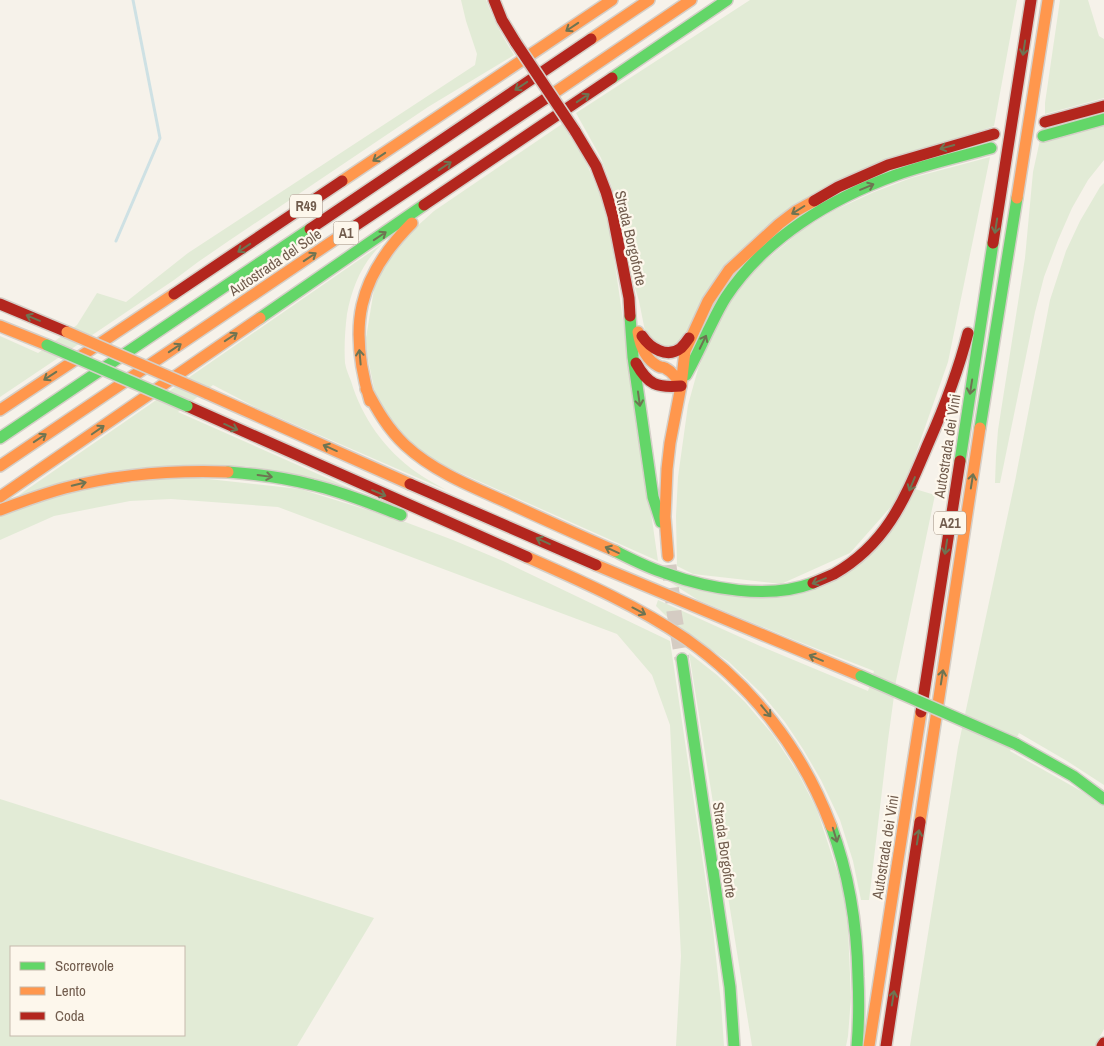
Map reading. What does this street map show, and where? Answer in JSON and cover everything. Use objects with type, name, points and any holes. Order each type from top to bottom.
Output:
[{"type":"main road","name":"Strada Borgoforte","points":[[494,0],[502,20],[516,43],[596,166],[606,192],[613,216],[630,298],[633,357],[653,497],[666,537]]},
{"type":"main road","name":"R49","points":[[0,410],[612,0]]},
{"type":"main road","name":"Autostrada del Sole","points":[[0,438],[649,0]]},
{"type":"main road","name":"Autostrada del Sole","points":[[0,466],[691,0]]},
{"type":"main road","points":[[0,497],[499,154],[728,0]]},
{"type":"main road","name":"Autostrada dei Vini","points":[[869,1046],[1032,0]]},
{"type":"main road","name":"Autostrada dei Vini","points":[[886,1046],[1048,0]]},
{"type":"main road","points":[[366,389],[379,415],[389,428],[408,449],[440,472],[663,573],[719,588],[753,592],[786,590],[818,582],[847,566],[873,544],[884,531],[907,495],[948,399],[963,354],[972,316],[988,212],[1016,100]]},
{"type":"main road","points":[[1046,122],[1104,106]]},
{"type":"main road","points":[[1042,136],[1104,119]]},
{"type":"main road","points":[[668,556],[665,509],[667,468],[685,351],[708,301],[729,270],[763,237],[796,211],[838,187],[888,165],[994,134]]},
{"type":"main road","points":[[681,386],[728,292],[740,276],[782,237],[816,213],[865,188],[897,175],[991,148]]},
{"type":"main road","points":[[499,154],[411,224],[386,251],[371,276],[362,300],[359,325],[360,367],[366,389],[384,430],[403,452],[421,467],[510,516],[557,537],[619,575]]},
{"type":"main road","points":[[0,304],[619,575],[861,676],[1016,744],[1073,776],[1104,799]]},
{"type":"main road","points":[[681,386],[673,373],[653,363],[644,351],[640,344],[634,314],[644,339],[659,351],[678,350],[692,335]]},
{"type":"main road","points":[[0,326],[187,406],[320,467],[552,568],[648,616],[681,636],[722,668],[744,687],[768,713],[805,766],[832,823],[849,885],[855,918],[858,951],[859,1008],[857,1046]]},
{"type":"main road","points":[[633,357],[640,371],[656,386],[681,386]]},
{"type":"main road","points":[[0,510],[54,490],[100,479],[153,472],[204,470],[257,475],[314,485],[414,520]]},
{"type":"main road","points":[[430,526],[560,581],[614,598]]},
{"type":"main road","name":"Strada Borgoforte","points":[[682,660],[730,988],[734,1046]]},
{"type":"green space","points":[[461,0],[486,0],[498,28],[514,55],[428,107],[0,397],[0,336],[38,353],[77,325],[97,293],[126,302],[188,253],[475,65],[477,54]]},
{"type":"green space","points":[[750,0],[1017,0],[994,126],[845,177],[680,344],[663,347],[646,336],[639,301],[628,265],[614,193],[601,158],[576,113]]},
{"type":"green space","points":[[1060,0],[1088,0],[1099,36],[1104,39],[1104,98],[1045,114],[1045,103]]},
{"type":"green space","points":[[1104,122],[1104,160],[1088,180],[1072,208],[1044,277],[1000,483],[995,483],[998,430],[1025,258],[1033,172],[1040,140]]},
{"type":"green space","points":[[562,124],[585,160],[599,192],[610,230],[658,561],[438,463],[404,437],[376,398],[365,344],[376,277],[414,229],[434,211]]},
{"type":"green space","points":[[990,157],[948,362],[911,467],[896,501],[850,553],[781,584],[693,574],[677,566],[676,516],[678,477],[688,405],[698,369],[713,333],[726,306],[748,275],[802,230],[835,210],[911,178]]},
{"type":"green space","points":[[1104,183],[1104,785],[1019,733],[1010,751],[1104,804],[1104,1029],[1095,1046],[910,1046],[958,747],[1015,481],[1050,300],[1066,251],[1080,221]]},
{"type":"green space","points":[[382,244],[363,267],[352,294],[347,314],[345,365],[361,408],[376,432],[394,454],[416,472],[446,490],[257,408],[213,385],[178,412],[354,490],[246,466],[19,495]]},
{"type":"green space","points":[[181,476],[300,489],[400,520],[503,561],[670,641],[713,930],[724,1046],[676,1046],[681,956],[670,725],[652,675],[617,634],[278,507],[171,499],[130,501],[54,516],[0,540],[0,516],[71,491]]},
{"type":"green space","points":[[915,489],[935,495],[896,681],[869,900],[861,900],[853,861],[840,820],[821,780],[785,722],[762,694],[729,662],[673,623],[656,606],[658,600],[760,646],[868,691],[874,671],[698,600],[665,579],[715,593],[831,582]]},
{"type":"green space","points":[[689,653],[717,675],[745,702],[773,735],[798,773],[817,810],[842,886],[848,928],[851,998],[846,1046],[752,1046]]},
{"type":"green space","points":[[0,799],[374,918],[297,1046],[0,1046]]},
{"type":"waterway","points":[[116,241],[160,138],[133,0]]},
{"type":"tunnel","points":[[669,565],[682,659]]},
{"type":"traffic: fast","points":[[612,78],[727,0]]},
{"type":"traffic: fast","points":[[1043,136],[1104,119]]},
{"type":"traffic: fast","points":[[686,375],[726,297],[760,256],[801,223],[847,196],[896,175],[991,148]]},
{"type":"traffic: fast","points":[[980,428],[1017,198]]},
{"type":"traffic: fast","points":[[260,318],[424,205]]},
{"type":"traffic: fast","points":[[0,438],[310,229]]},
{"type":"traffic: fast","points":[[960,461],[993,243]]},
{"type":"traffic: fast","points":[[630,316],[633,357],[653,497],[661,522]]},
{"type":"traffic: fast","points":[[47,345],[187,406]]},
{"type":"traffic: fast","points":[[228,472],[292,480],[313,485],[401,515]]},
{"type":"traffic: fast","points":[[615,551],[659,571],[719,588],[758,592],[777,591],[813,583]]},
{"type":"traffic: fast","points":[[682,659],[730,987],[734,1046]]},
{"type":"traffic: fast","points":[[861,676],[1016,744]]},
{"type":"traffic: fast","points":[[1016,744],[1073,776],[1104,799]]},
{"type":"traffic: fast","points":[[831,826],[843,863],[854,919],[859,994],[857,1046]]},
{"type":"traffic: slow","points":[[342,181],[612,0]]},
{"type":"traffic: slow","points":[[591,39],[649,0]]},
{"type":"traffic: slow","points":[[545,99],[691,0]]},
{"type":"traffic: slow","points":[[1017,198],[1048,0]]},
{"type":"traffic: slow","points":[[668,556],[665,517],[667,469],[685,351],[708,301],[729,270],[779,224],[796,211],[814,201]]},
{"type":"traffic: slow","points":[[370,401],[363,374],[360,350],[359,327],[362,305],[369,284],[379,264],[412,223]]},
{"type":"traffic: slow","points":[[0,466],[352,228]]},
{"type":"traffic: slow","points":[[0,410],[174,294]]},
{"type":"traffic: slow","points":[[0,497],[260,318]]},
{"type":"traffic: slow","points":[[0,326],[47,345]]},
{"type":"traffic: slow","points":[[67,332],[206,393]]},
{"type":"traffic: slow","points":[[638,332],[646,356],[653,363],[670,372],[681,386]]},
{"type":"traffic: slow","points":[[366,389],[393,432],[405,445],[428,463],[465,484],[615,551]]},
{"type":"traffic: slow","points":[[206,393],[410,484]]},
{"type":"traffic: slow","points":[[920,822],[980,428]]},
{"type":"traffic: slow","points":[[0,510],[57,490],[106,479],[166,472],[228,472]]},
{"type":"traffic: slow","points":[[527,557],[648,615],[686,639],[733,677],[754,699],[790,746],[806,772],[831,826]]},
{"type":"traffic: slow","points":[[596,565],[861,676]]},
{"type":"traffic: slow","points":[[869,1046],[921,712]]},
{"type":"traffic: jam","points":[[494,0],[502,20],[516,43]]},
{"type":"traffic: jam","points":[[993,243],[1031,0]]},
{"type":"traffic: jam","points":[[310,229],[591,39]]},
{"type":"traffic: jam","points":[[516,43],[575,131]]},
{"type":"traffic: jam","points":[[424,205],[612,78]]},
{"type":"traffic: jam","points":[[352,228],[545,99]]},
{"type":"traffic: jam","points":[[1045,122],[1104,106]]},
{"type":"traffic: jam","points":[[575,131],[596,166],[606,192],[613,216],[629,298],[630,316]]},
{"type":"traffic: jam","points":[[814,201],[838,187],[888,165],[994,134]]},
{"type":"traffic: jam","points":[[174,294],[342,181]]},
{"type":"traffic: jam","points":[[0,304],[67,332]]},
{"type":"traffic: jam","points":[[813,583],[834,574],[853,562],[868,548],[893,518],[911,483],[940,417],[968,333]]},
{"type":"traffic: jam","points":[[642,336],[654,348],[665,352],[676,351],[689,338]]},
{"type":"traffic: jam","points":[[636,363],[645,376],[654,384],[681,386]]},
{"type":"traffic: jam","points":[[187,406],[527,557]]},
{"type":"traffic: jam","points":[[921,712],[960,461]]},
{"type":"traffic: jam","points":[[410,484],[596,565]]},
{"type":"traffic: jam","points":[[886,1046],[920,822]]}]
